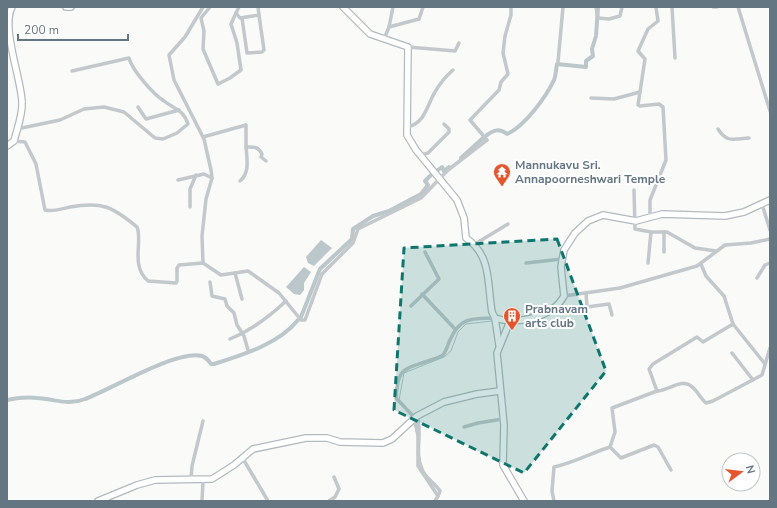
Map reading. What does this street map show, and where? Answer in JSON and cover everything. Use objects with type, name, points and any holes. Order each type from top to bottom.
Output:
[{"type":"street","points":[[7,146],[14,141],[22,102],[9,27],[8,13],[12,7]]},
{"type":"street","points":[[66,7],[71,7]]},
{"type":"street","points":[[203,7],[185,37],[169,55],[174,80],[203,137],[212,178],[206,199],[202,236],[203,263]]},
{"type":"street","points":[[210,7],[201,18],[204,31],[204,49],[218,84],[241,70],[237,43],[231,24],[239,7]]},
{"type":"street","points":[[242,18],[247,52],[250,54],[262,52],[264,50],[258,7]]},
{"type":"street","points":[[384,39],[389,27],[393,7]]},
{"type":"street","points":[[389,27],[419,19],[423,7]]},
{"type":"street","points":[[14,141],[25,142],[35,159],[45,210],[84,204],[102,205],[118,211],[137,227],[139,260],[143,275],[148,281],[176,283],[177,268],[179,265],[203,263],[221,275],[248,271],[279,293],[301,320],[305,320],[322,274],[354,243],[358,228],[421,198],[438,177],[487,140],[470,120],[499,90],[501,82],[508,74],[503,53],[505,36],[511,15],[511,7]]},
{"type":"street","points":[[558,62],[563,7]]},
{"type":"street","points":[[596,7],[598,18],[609,19],[620,16],[622,7]]},
{"type":"street","points":[[650,217],[650,200],[666,160],[663,106],[659,104],[640,106],[638,103],[645,59],[638,51],[648,29],[658,21],[656,7]]},
{"type":"street","points":[[672,7],[675,58]]},
{"type":"street","points":[[738,7],[770,111]]},
{"type":"street","points":[[344,8],[370,34],[408,47],[454,51],[459,43]]},
{"type":"street","points":[[236,13],[238,17],[242,18],[259,15]]},
{"type":"street","points":[[408,47],[407,135],[457,200],[464,218],[466,238],[475,244],[483,255],[499,346]]},
{"type":"street","points":[[17,129],[60,120],[84,109],[104,107],[124,112],[155,138],[163,139],[177,134],[188,124],[185,116],[179,110],[164,101],[130,65],[129,58],[72,71]]},
{"type":"street","points":[[407,127],[424,117],[439,85],[453,70]]},
{"type":"street","points":[[591,98],[614,99],[640,92]]},
{"type":"street","points":[[138,107],[146,119],[179,110]]},
{"type":"street","points":[[421,155],[428,153],[449,132],[449,129],[444,124]]},
{"type":"street","points":[[203,137],[246,125],[247,171],[240,181]]},
{"type":"street","points":[[718,129],[724,138],[729,140],[749,138]]},
{"type":"street","points":[[246,147],[255,147],[260,149],[262,154],[261,157],[266,161]]},
{"type":"street","points":[[178,180],[204,174],[212,178]]},
{"type":"street","points":[[190,206],[190,189],[196,175]]},
{"type":"street","points":[[634,190],[636,221],[635,229],[672,234],[695,248],[716,251]]},
{"type":"street","points":[[435,501],[440,491],[422,470],[419,460],[420,435],[416,416],[396,398],[398,378],[404,370],[441,356],[447,348],[455,329],[461,323],[469,320],[495,318],[519,321],[543,313],[557,306],[564,296],[561,267],[566,246],[575,233],[588,221],[603,216],[636,221],[662,214],[715,217],[725,216],[744,212],[770,200]]},
{"type":"street","points":[[762,204],[770,230]]},
{"type":"street","points":[[475,244],[508,224]]},
{"type":"street","points":[[648,263],[651,232]]},
{"type":"street","points":[[664,232],[664,252]]},
{"type":"street","points":[[564,296],[620,288],[701,264],[704,259],[731,244],[751,243],[770,239]]},
{"type":"street","points":[[411,306],[439,279],[425,252]]},
{"type":"street","points":[[526,264],[562,259]]},
{"type":"street","points":[[757,278],[765,265],[770,263]]},
{"type":"street","points":[[701,264],[706,276],[724,296],[733,324],[766,364]]},
{"type":"street","points":[[235,273],[242,299]]},
{"type":"street","points":[[210,282],[212,296],[225,299],[226,306],[234,313],[237,325],[248,350]]},
{"type":"street","points":[[422,294],[455,329]]},
{"type":"street","points":[[586,294],[587,307],[609,304],[612,315]]},
{"type":"street","points":[[230,339],[242,334],[269,317],[286,301]]},
{"type":"street","points":[[510,321],[499,346],[498,352],[503,419],[503,465],[524,501]]},
{"type":"street","points":[[657,391],[649,369],[653,364],[697,337],[703,342],[733,324]]},
{"type":"street","points":[[554,501],[552,491],[554,467],[572,463],[586,455],[610,446],[615,432],[612,408],[657,391],[664,391],[683,383],[687,383],[693,387],[706,403],[764,373],[770,348]]},
{"type":"street","points":[[732,353],[753,380]]},
{"type":"street","points":[[98,501],[137,485],[155,480],[203,481],[212,479],[234,465],[253,449],[306,438],[327,438],[340,442],[383,443],[392,439],[416,416],[444,402],[477,394],[500,391]]},
{"type":"street","points":[[464,427],[487,421],[503,419]]},
{"type":"street","points":[[192,480],[192,466],[203,421]]},
{"type":"street","points":[[610,446],[621,458],[654,445],[658,447],[671,470]]},
{"type":"street","points":[[242,457],[268,501]]},
{"type":"street","points":[[329,501],[335,497],[339,490],[334,477]]},
{"type":"street","points":[[202,501],[203,481]]},
{"type":"highlighted area","points":[[557,239],[606,371],[524,473],[394,410],[404,248]]},
{"type":"shaded area","points":[[321,240],[332,248],[314,266],[308,263],[306,257]]},
{"type":"shaded area","points":[[304,267],[311,272],[304,283],[304,290],[300,295],[294,294],[286,287]]},
{"type":"waterway","points":[[487,135],[497,130],[507,134],[520,125],[534,111],[555,78],[557,64],[586,67],[586,61],[593,56],[592,49],[596,36],[598,7]]},
{"type":"waterway","points":[[461,158],[483,138]]},
{"type":"waterway","points":[[438,170],[442,167],[444,171],[449,167]]},
{"type":"waterway","points":[[301,317],[320,269],[352,239],[353,229],[373,216],[389,211],[421,194],[428,185],[425,181],[431,175]]},
{"type":"waterway","points":[[520,318],[551,307]]},
{"type":"waterway","points":[[7,400],[30,398],[67,402],[79,401],[177,358],[191,355],[202,356],[211,364],[214,364],[259,348],[281,336],[298,320]]},
{"type":"waterway","points":[[399,400],[404,373],[444,357],[451,351],[458,332],[466,324],[492,321]]},
{"type":"place","name":"Mannukavu Sri. Annapoorneshwari Temple","points":[[502,187]]},
{"type":"place","name":"Prabnavam arts club","points":[[512,331]]}]
